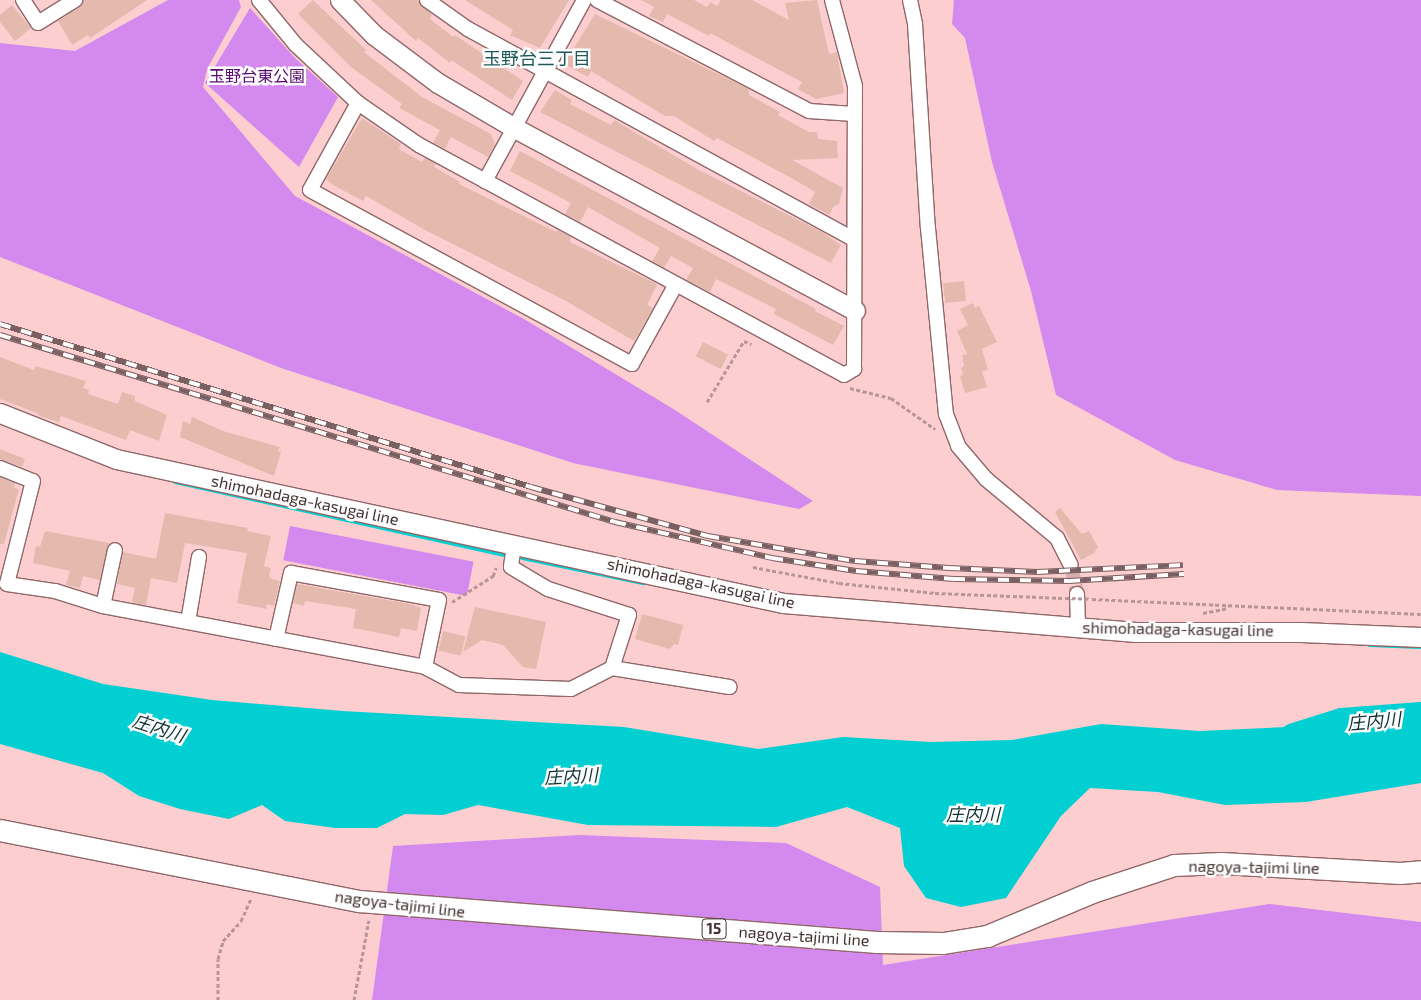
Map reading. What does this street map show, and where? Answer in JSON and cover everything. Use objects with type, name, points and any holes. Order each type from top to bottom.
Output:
[{"type":"main road","points":[[340,0],[403,59],[513,128],[855,310]]},
{"type":"main road","name":"shimohadaga-kasugai line","points":[[0,413],[116,458],[783,603],[1136,632],[1301,632],[1421,637]]},
{"type":"main road","name":"nagoya-tajimi line","points":[[0,830],[257,882],[370,902],[876,942],[943,943],[987,936],[1092,892],[1174,865],[1221,863],[1400,872],[1421,870]]},
{"type":"street","points":[[23,0],[38,23],[75,0]]},
{"type":"street","points":[[259,0],[296,45],[358,103],[419,145],[844,375],[854,369],[855,310],[852,238],[855,86],[832,0]]},
{"type":"street","points":[[427,0],[468,29],[544,72],[852,238]]},
{"type":"street","points":[[485,181],[584,0]]},
{"type":"street","points":[[597,0],[809,112],[854,114]]},
{"type":"street","points":[[910,0],[915,24],[928,228],[946,414],[958,446],[986,479],[1058,538],[1071,565]]},
{"type":"street","points":[[358,103],[310,190],[632,364],[676,284]]},
{"type":"street","points":[[0,468],[33,481],[7,584],[55,590],[103,606],[425,667],[459,685],[571,689],[612,668],[729,688]]},
{"type":"street","points":[[514,545],[511,567],[548,589],[629,615],[612,668]]},
{"type":"street","points":[[103,606],[116,550]]},
{"type":"street","points":[[188,622],[199,557]]},
{"type":"street","points":[[276,638],[291,573],[439,600],[425,667]]},
{"type":"street","points":[[1077,597],[1078,627]]},
{"type":"path","points":[[707,402],[744,340],[753,344]]},
{"type":"path","points":[[848,387],[891,398],[958,446]]},
{"type":"path","points":[[439,600],[448,604],[468,595],[492,576],[496,567],[511,567]]},
{"type":"path","points":[[753,567],[840,583],[935,593],[1077,597],[1421,614]]},
{"type":"path","points":[[218,1000],[218,959],[223,941],[241,921],[257,882]]},
{"type":"path","points":[[354,1000],[370,902]]},
{"type":"green space","points":[[168,0],[239,0],[241,7],[207,69],[203,87],[295,196],[524,319],[675,410],[813,501],[799,509],[573,463],[281,368],[0,257],[0,43],[75,51]]},
{"type":"green space","points":[[954,0],[1421,0],[1421,496],[1277,490],[1175,460],[1056,395],[1031,291],[992,162],[965,38],[952,24]]},
{"type":"green space","name":"玉野台東公園","points":[[250,8],[295,58],[338,97],[299,167],[205,83]]},
{"type":"green space","points":[[290,526],[474,562],[467,596],[283,560]]},
{"type":"green space","points":[[579,835],[786,843],[880,887],[883,965],[1269,904],[1421,922],[1421,1000],[372,1000],[393,846]]},
{"type":"water","name":"庄内川","points":[[0,652],[103,684],[212,700],[343,711],[624,727],[758,749],[843,737],[931,742],[1012,740],[1101,724],[1200,731],[1421,721],[1421,783],[1306,802],[1225,805],[1158,792],[1090,788],[1061,816],[1006,898],[961,907],[926,898],[904,866],[900,828],[847,807],[776,827],[588,825],[478,805],[443,815],[405,814],[377,828],[335,828],[285,821],[262,805],[229,819],[180,809],[139,796],[103,773],[0,744]]},
{"type":"building","points":[[84,0],[147,0],[90,38],[88,35],[72,45],[58,21],[80,7]]},
{"type":"building","points":[[313,0],[366,50],[364,52],[422,97],[491,134],[495,144],[488,157],[451,137],[445,149],[433,143],[440,130],[399,108],[402,104],[351,67],[298,14]]},
{"type":"building","points":[[371,0],[418,0],[432,15],[430,19],[453,37],[455,35],[523,81],[512,100],[451,60],[450,63],[418,38],[416,41]]},
{"type":"building","points":[[465,0],[569,0],[540,48],[510,35],[513,30]]},
{"type":"building","points":[[641,0],[694,0],[707,7],[710,2],[717,6],[721,0],[752,0],[789,20],[785,3],[817,0],[829,54],[837,52],[844,93],[816,99],[798,89],[802,82],[710,33],[709,36],[667,14],[663,22],[649,16],[654,7]]},
{"type":"building","points":[[12,5],[31,28],[15,41],[0,22],[0,15]]},
{"type":"building","points":[[595,14],[749,89],[749,95],[780,112],[778,115],[809,132],[817,132],[818,139],[837,141],[838,158],[792,160],[843,188],[839,204],[834,206],[829,215],[809,204],[815,192],[795,180],[717,138],[714,141],[674,116],[665,116],[591,71],[588,77],[564,64]]},
{"type":"building","points":[[555,90],[572,100],[570,104],[611,125],[614,120],[697,169],[820,231],[841,245],[831,263],[540,112]]},
{"type":"building","points":[[362,118],[401,144],[399,149],[422,162],[425,158],[436,164],[434,167],[460,182],[459,184],[556,232],[557,230],[571,237],[570,242],[655,283],[657,285],[647,305],[653,308],[634,341],[566,301],[425,230],[366,196],[363,201],[333,185],[326,179]]},
{"type":"building","points":[[520,151],[816,309],[815,311],[844,326],[833,345],[774,314],[776,309],[716,279],[710,292],[686,280],[693,268],[671,256],[664,268],[652,261],[660,248],[588,207],[580,222],[565,214],[571,203],[510,171]]},
{"type":"building","points":[[964,281],[966,301],[945,303],[943,283]]},
{"type":"building","points":[[973,303],[975,308],[979,306],[997,342],[982,349],[988,370],[982,371],[987,387],[965,393],[960,376],[963,375],[961,368],[964,366],[962,355],[967,354],[957,331],[968,325],[960,309]]},
{"type":"building","points":[[703,342],[728,355],[721,369],[696,356]]},
{"type":"building","points":[[0,357],[34,370],[36,366],[86,381],[83,388],[89,390],[88,394],[118,404],[122,392],[135,396],[135,401],[167,415],[159,441],[130,430],[126,440],[61,416],[59,422],[39,416],[37,413],[0,399]]},
{"type":"building","points":[[192,417],[223,431],[280,447],[278,451],[281,452],[274,476],[180,437],[183,421],[190,424]]},
{"type":"building","points":[[0,449],[25,459],[22,467],[0,459]]},
{"type":"building","points":[[0,477],[15,483],[14,488],[19,489],[4,544],[0,544]]},
{"type":"building","points":[[1060,508],[1082,534],[1089,531],[1098,547],[1094,553],[1081,560],[1055,512]]},
{"type":"building","points":[[165,513],[248,528],[247,531],[271,536],[264,566],[271,568],[269,576],[272,579],[280,581],[274,606],[267,604],[266,609],[237,603],[247,553],[185,543],[177,583],[151,578],[146,605],[132,603],[135,588],[117,584],[123,552],[156,559]]},
{"type":"building","points":[[45,531],[109,543],[100,580],[83,576],[80,588],[66,585],[70,571],[33,563],[36,546],[40,547]]},
{"type":"building","points":[[297,584],[410,604],[421,608],[417,631],[401,628],[399,637],[353,628],[356,609],[305,601],[304,606],[293,603]]},
{"type":"building","points":[[475,607],[546,622],[536,669],[523,667],[503,645],[482,640],[463,652]]},
{"type":"building","points":[[642,614],[683,625],[678,645],[674,644],[670,649],[635,639]]},
{"type":"building","points":[[443,631],[465,636],[461,656],[439,650]]},
{"type":"waterway","points":[[175,481],[504,554]]},
{"type":"waterway","points":[[522,557],[642,582]]},
{"type":"waterway","points":[[1369,644],[1421,646]]},
{"type":"waterway","name":"庄内川","points":[[1294,738],[1342,723],[1421,717]]},
{"type":"tunnel","points":[[1071,565],[1077,594]]},
{"type":"railway","points":[[0,324],[531,487],[708,536],[855,561],[949,568],[1037,572],[1183,565]]},
{"type":"railway","points":[[0,335],[615,522],[772,558],[856,571],[954,579],[1069,581],[1184,574]]},
{"type":"district","name":"玉野台三丁目","points":[[537,58]]}]
